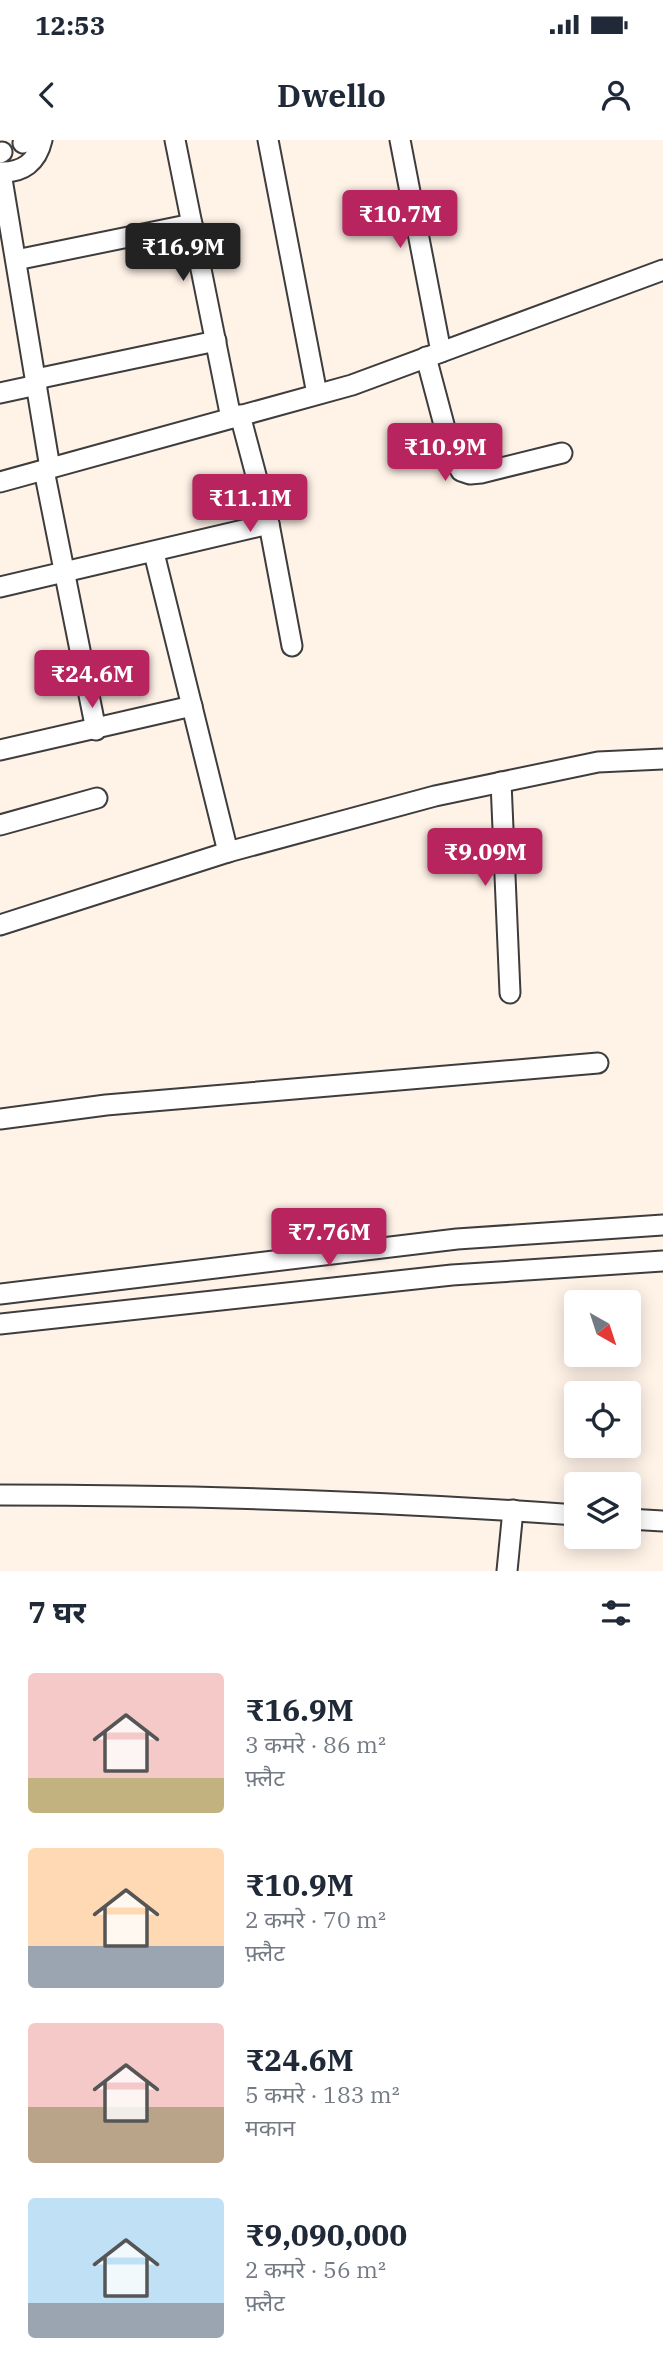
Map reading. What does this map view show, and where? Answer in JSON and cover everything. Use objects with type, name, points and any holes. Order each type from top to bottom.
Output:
[{"type":"street","points":[[175,140],[216,341],[269,524],[292,646]]},
{"type":"street","points":[[268,140],[317,394]]},
{"type":"street","points":[[400,140],[451,451],[461,471],[481,473],[562,453]]},
{"type":"street","points":[[1,162],[13,173],[33,162],[39,152],[31,141]]},
{"type":"street","points":[[1,162],[11,268],[36,382],[64,573],[96,730]]},
{"type":"street","points":[[11,268],[192,224]]},
{"type":"street","points":[[0,482],[352,385],[663,270]]},
{"type":"street","points":[[0,393],[36,382],[216,341]]},
{"type":"street","points":[[0,587],[269,524]]},
{"type":"street","points":[[154,553],[228,852]]},
{"type":"street","points":[[0,750],[192,706]]},
{"type":"street","points":[[0,925],[228,852],[435,796],[598,762],[663,759]]},
{"type":"street","points":[[501,782],[510,993]]},
{"type":"street","points":[[0,825],[97,798]]},
{"type":"street","points":[[0,1119],[106,1105],[598,1063]]},
{"type":"street","points":[[0,1294],[457,1239],[663,1225]]},
{"type":"street","points":[[0,1324],[452,1275],[663,1261]]},
{"type":"street","points":[[0,1495],[257,1498],[564,1514]]},
{"type":"street","points":[[507,1571],[513,1510]]},
{"type":"street","points":[[641,1519],[663,1521]]}]
